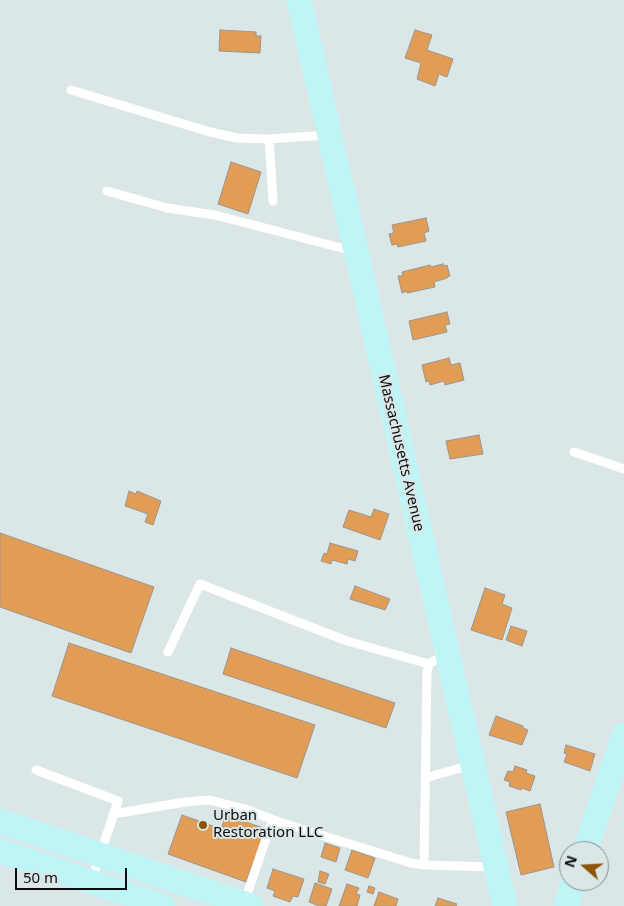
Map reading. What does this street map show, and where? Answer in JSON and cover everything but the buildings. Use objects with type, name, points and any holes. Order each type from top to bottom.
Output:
[{"type":"main road","name":"Massachusetts Avenue","points":[[299,0],[356,252],[438,661],[472,765],[505,906]]},
{"type":"main road","points":[[588,841],[624,735]]},
{"type":"main road","points":[[0,821],[248,905]]},
{"type":"main road","points":[[0,851],[163,906]]},
{"type":"main road","points":[[566,906],[571,891]]},
{"type":"lane","points":[[71,90],[210,132],[237,138],[269,139],[330,135]]},
{"type":"lane","points":[[269,139],[274,201]]},
{"type":"lane","points":[[107,191],[167,208],[215,215],[356,252]]},
{"type":"lane","points":[[574,452],[624,469]]},
{"type":"lane","points":[[168,652],[200,584],[347,641],[438,661],[426,778],[424,865]]},
{"type":"lane","points":[[426,778],[472,765]]},
{"type":"lane","points":[[36,770],[118,801],[92,882]]},
{"type":"lane","points":[[113,814],[209,800],[245,809],[279,822],[411,863],[496,867]]},
{"type":"lane","points":[[248,905],[270,827],[279,822]]},
{"type":"place","name":"Urban Restoration LLC","points":[[203,825]]}]
